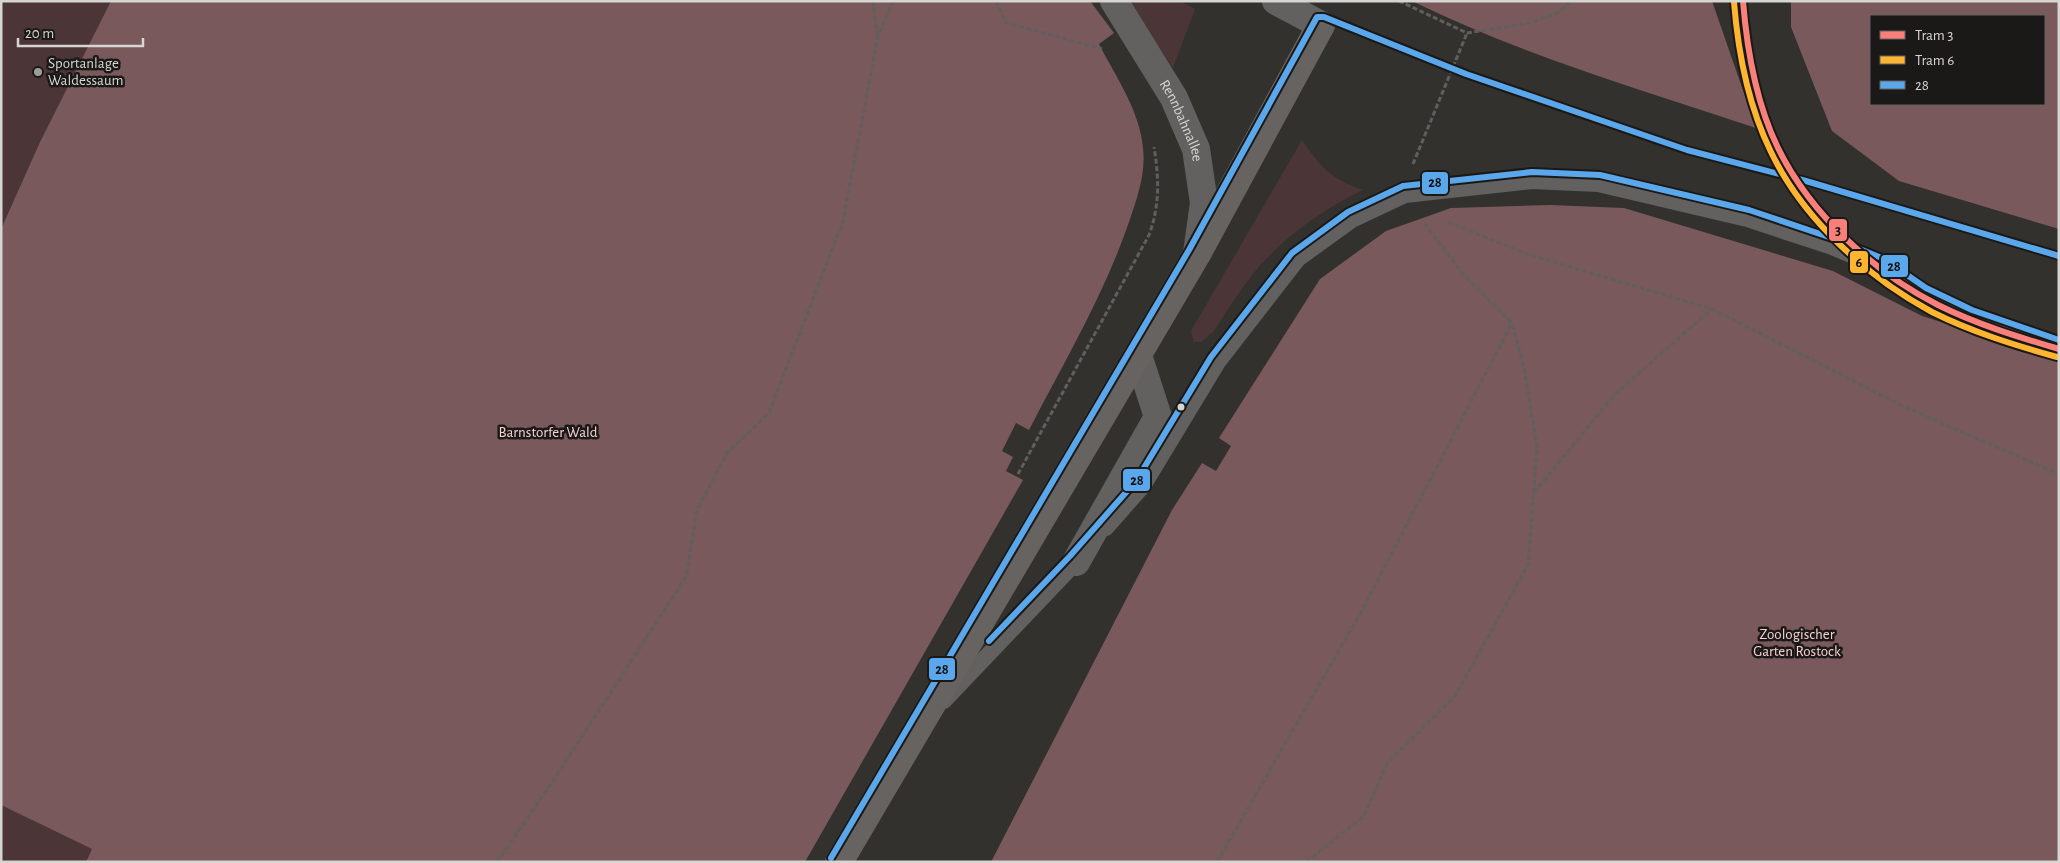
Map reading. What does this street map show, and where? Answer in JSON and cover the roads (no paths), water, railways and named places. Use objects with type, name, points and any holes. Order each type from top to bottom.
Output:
[{"type":"main road","points":[[838,862],[1197,254],[1321,25]]},
{"type":"street","name":"Rennbahnallee","points":[[1114,1],[1174,98],[1196,149],[1204,203],[1197,254]]},
{"type":"street","points":[[1276,1],[1321,25]]},
{"type":"street","points":[[1076,562],[1158,417],[1138,355]]},
{"type":"lane","points":[[919,727],[1076,562],[1143,486],[1218,362],[1298,259],[1352,220],[1409,201],[1532,181],[1598,184],[1616,188],[1747,219],[1832,247],[1880,267],[1922,296],[1968,318],[2059,349]]},
{"type":"tram line","name":"3","points":[[1743,1],[1750,58],[1758,95],[1770,131],[1791,172],[1826,218],[1867,258],[1890,276],[1938,305],[1982,324],[2059,349]]},
{"type":"tram line","name":"6","points":[[1734,2],[1741,59],[1756,116],[1784,177],[1819,223],[1861,264],[1884,282],[1932,312],[1993,338],[2057,357]]},
{"type":"place","name":"Sportanlage Waldessaum","points":[[38,72]]},
{"type":"park label","name":"Barnstorfer Wald","points":[[548,432]]},
{"type":"park label","name":"Zoologischer Garten Rostock","points":[[1797,642]]}]
